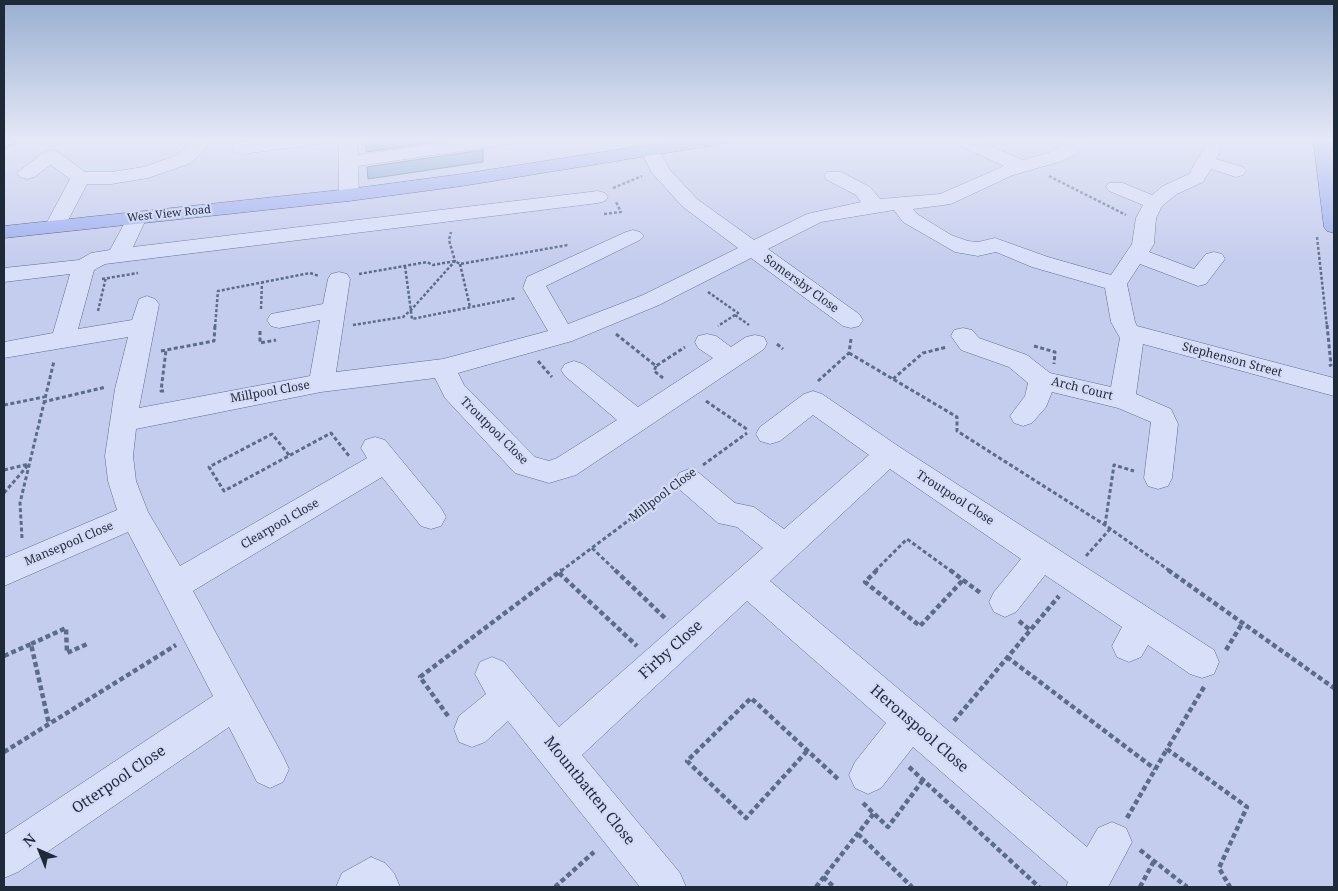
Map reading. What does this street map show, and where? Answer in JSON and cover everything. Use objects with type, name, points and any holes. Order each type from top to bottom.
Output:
[{"type":"main road","name":"West View Road","points":[[4,232],[349,196],[458,181]]},
{"type":"main road","points":[[1325,228],[1326,181]]},
{"type":"street","points":[[55,226],[79,181]]},
{"type":"street","points":[[349,181],[349,196]]},
{"type":"street","name":"Somersby Close","points":[[669,181],[690,203],[752,248],[851,327]]},
{"type":"street","points":[[850,181],[866,185],[868,195],[875,206]]},
{"type":"street","points":[[986,181],[1004,189]]},
{"type":"street","name":"Millpool Close","points":[[124,421],[321,383],[443,368],[524,346],[563,335],[651,300],[814,218],[831,213],[875,206],[944,200],[986,181]]},
{"type":"street","points":[[1130,332],[1123,322],[1116,284],[1143,244],[1146,218],[1154,203],[1170,190],[1190,181]]},
{"type":"street","points":[[1116,187],[1154,203]]},
{"type":"street","points":[[4,275],[84,266],[98,258],[118,255],[598,197]]},
{"type":"street","points":[[899,204],[910,218],[963,247],[978,249],[997,245],[1046,255],[1116,284]]},
{"type":"street","points":[[118,255],[137,217]]},
{"type":"street","points":[[563,335],[537,294],[534,288],[535,282],[633,236]]},
{"type":"street","points":[[1137,255],[1193,286],[1214,260]]},
{"type":"street","points":[[63,340],[84,266]]},
{"type":"street","points":[[321,383],[339,279]]},
{"type":"street","points":[[4,350],[63,340],[145,315],[132,372],[119,456],[122,481],[134,516],[174,586],[270,769]]},
{"type":"street","points":[[279,320],[332,320]]},
{"type":"street","name":"Stephenson Street","points":[[1130,332],[1330,378]]},
{"type":"street","name":"Arch Court","points":[[1122,399],[1132,338],[1130,332]]},
{"type":"street","name":"Arch Court","points":[[963,336],[970,344],[1018,361],[1042,380],[1122,399],[1162,416],[1165,424],[1158,478]]},
{"type":"street","points":[[703,339],[731,359]]},
{"type":"street","name":"Troutpool Close","points":[[443,368],[454,391],[525,465],[549,472],[566,467],[755,343]]},
{"type":"street","points":[[574,370],[637,421]]},
{"type":"street","name":"Arch Court","points":[[1023,416],[1036,400],[1042,380]]},
{"type":"street","name":"Troutpool Close","points":[[760,432],[813,401],[888,454],[1073,575],[1137,634],[1212,664]]},
{"type":"street","name":"Firby Close","points":[[558,752],[888,454]]},
{"type":"street","points":[[375,461],[431,517]]},
{"type":"street","name":"Clearpool Close","points":[[174,586],[375,461]]},
{"type":"street","points":[[687,479],[728,514],[744,516],[784,547]]},
{"type":"street","name":"Mansepool Close","points":[[13,568],[134,516]]},
{"type":"street","points":[[1002,606],[1043,555]]},
{"type":"street","name":"Heronspool Close","points":[[747,581],[923,732],[1089,882]]},
{"type":"street","name":"Mountbatten Close","points":[[472,729],[501,685],[558,752],[666,887]]},
{"type":"street","name":"Otterpool Close","points":[[4,858],[235,702]]},
{"type":"street","points":[[864,777],[923,732]]},
{"type":"street","points":[[1089,882],[1115,837]]},
{"type":"street","points":[[356,887],[371,877],[374,878],[380,887]]},
{"type":"path","points":[[598,197],[610,189],[632,181]]},
{"type":"path","points":[[1059,181],[1124,214]]},
{"type":"path","points":[[456,214],[450,240],[455,261],[460,264],[584,242],[593,245],[600,252]]},
{"type":"path","points":[[1325,228],[1330,378]]},
{"type":"path","points":[[98,312],[107,274],[118,255]]},
{"type":"path","points":[[332,320],[403,317],[455,261]]},
{"type":"path","points":[[460,264],[470,307]]},
{"type":"path","points":[[404,266],[412,319],[537,294]]},
{"type":"path","points":[[600,321],[656,366],[703,339],[738,313],[692,280]]},
{"type":"path","points":[[132,372],[214,341],[218,291]]},
{"type":"path","points":[[816,382],[850,353],[851,327]]},
{"type":"path","points":[[13,568],[20,503],[44,397],[57,348],[63,340]]},
{"type":"path","points":[[524,346],[556,383],[574,370]]},
{"type":"path","points":[[850,353],[957,416],[958,431],[1105,525],[1334,688]]},
{"type":"path","points":[[687,388],[760,432]]},
{"type":"path","points":[[4,406],[44,397]]},
{"type":"path","name":"Millpool Close","points":[[472,729],[462,736],[420,677],[559,572],[687,479],[760,432]]},
{"type":"path","points":[[289,455],[272,434],[209,467],[224,491],[330,433],[375,461]]},
{"type":"path","points":[[4,470],[29,464]]},
{"type":"path","points":[[4,493],[29,464]]},
{"type":"path","points":[[1105,525],[1114,465],[1158,478]]},
{"type":"path","points":[[923,732],[1007,657],[1110,529]]},
{"type":"path","points":[[963,580],[920,626],[865,582],[907,539],[1002,606],[1030,630]]},
{"type":"path","points":[[592,548],[685,637]]},
{"type":"path","points":[[559,572],[656,664]]},
{"type":"path","points":[[1187,887],[1154,861],[1115,837],[1167,749],[1212,664],[1243,622]]},
{"type":"path","points":[[4,656],[66,628],[67,653],[87,644]]},
{"type":"path","points":[[4,752],[198,631]]},
{"type":"path","points":[[31,644],[49,724]]},
{"type":"path","points":[[1007,657],[1155,769]]},
{"type":"path","points":[[807,751],[746,818],[687,761],[751,698],[807,751],[864,777],[923,780],[1039,887]]},
{"type":"path","points":[[1167,749],[1247,808],[1218,868],[1230,887]]},
{"type":"path","points":[[864,777],[874,813],[888,826],[923,780]]},
{"type":"path","points":[[816,887],[874,813]]},
{"type":"path","points":[[858,834],[912,887]]},
{"type":"path","points":[[555,887],[594,852]]},
{"type":"path","points":[[1140,887],[1154,861]]},
{"type":"path","points":[[824,877],[834,887]]}]
